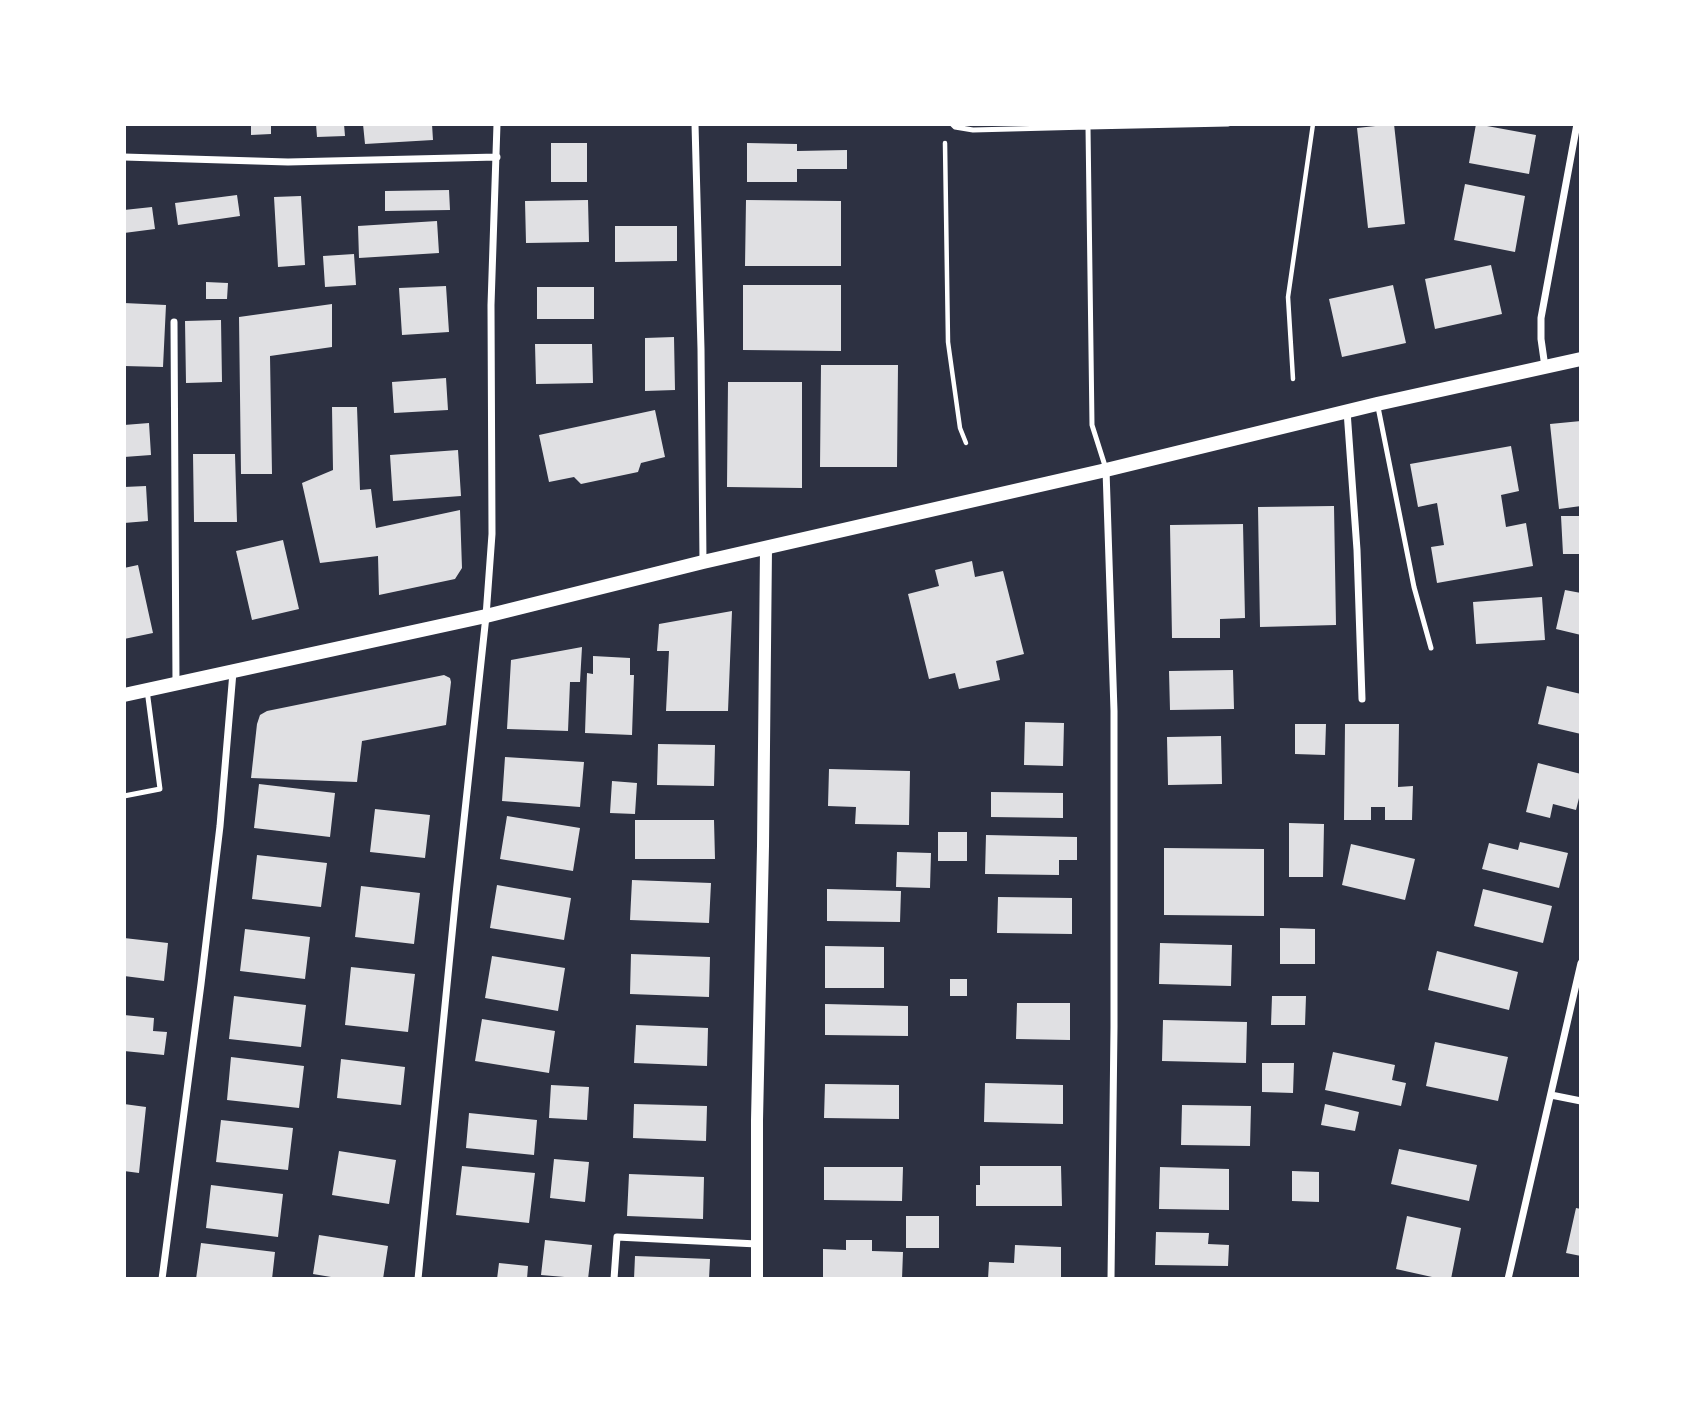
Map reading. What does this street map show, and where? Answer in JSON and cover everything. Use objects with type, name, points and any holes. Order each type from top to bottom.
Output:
[{"type":"main road","points":[[124,695],[486,616],[703,562],[1107,470],[1377,404],[1581,359]]},
{"type":"street","points":[[418,1279],[486,616],[492,534],[491,305],[497,124]]},
{"type":"street","points":[[695,124],[703,562]]},
{"type":"street","points":[[1545,367],[1541,318],[1577,124]]},
{"type":"street","points":[[124,157],[288,162],[497,157]]},
{"type":"street","points":[[174,322],[176,684]]},
{"type":"street","points":[[1347,411],[1357,550],[1362,699]]},
{"type":"street","points":[[1107,470],[1114,711],[1111,1279]]},
{"type":"street","points":[[757,1279],[766,548]]},
{"type":"street","points":[[162,1279],[220,826],[233,672]]},
{"type":"street","points":[[1508,1279],[1581,963]]},
{"type":"street","points":[[1551,1095],[1581,1101]]},
{"type":"street","points":[[614,1279],[617,1237],[758,1244]]},
{"type":"lane","points":[[952,124],[973,130],[1228,124]]},
{"type":"lane","points":[[1088,127],[1093,425],[1107,470]]},
{"type":"lane","points":[[1377,404],[1414,587],[1431,648]]},
{"type":"lane","points":[[124,796],[160,789],[147,690]]},
{"type":"path","points":[[1293,379],[1288,297],[1312,124]]},
{"type":"path","points":[[945,137],[948,342],[960,428],[966,443]]},
{"type":"building","points":[[251,124],[271,124],[271,134],[251,135]]},
{"type":"building","points":[[316,124],[344,124],[345,136],[317,137]]},
{"type":"building","points":[[363,124],[432,124],[433,140],[365,144]]},
{"type":"building","points":[[1394,124],[1405,224],[1368,228],[1357,128]]},
{"type":"building","points":[[1476,124],[1536,135],[1529,174],[1469,163]]},
{"type":"building","points":[[551,143],[587,143],[587,182],[551,182]]},
{"type":"building","points":[[747,143],[797,144],[797,151],[847,150],[847,169],[797,169],[797,182],[747,182]]},
{"type":"building","points":[[1465,184],[1525,196],[1515,252],[1454,240]]},
{"type":"building","points":[[449,190],[450,210],[385,211],[385,191]]},
{"type":"building","points":[[237,195],[240,216],[178,225],[175,203]]},
{"type":"building","points":[[301,196],[305,265],[278,267],[274,197]]},
{"type":"building","points":[[588,200],[589,242],[526,243],[525,201]]},
{"type":"building","points":[[746,200],[841,201],[841,266],[745,266]]},
{"type":"building","points":[[152,207],[155,229],[124,233],[124,210]]},
{"type":"building","points":[[437,221],[439,253],[359,258],[358,226]]},
{"type":"building","points":[[615,226],[677,226],[677,261],[615,262]]},
{"type":"building","points":[[354,254],[356,285],[325,287],[323,256]]},
{"type":"building","points":[[1491,265],[1502,314],[1435,329],[1425,279]]},
{"type":"building","points":[[206,282],[228,283],[227,299],[206,299]]},
{"type":"building","points":[[743,285],[841,285],[841,351],[743,350]]},
{"type":"building","points":[[1393,285],[1406,343],[1342,357],[1329,299]]},
{"type":"building","points":[[446,286],[449,332],[402,335],[399,288]]},
{"type":"building","points":[[537,287],[594,287],[594,319],[537,319]]},
{"type":"building","points":[[124,303],[166,305],[163,367],[124,366]]},
{"type":"building","points":[[332,304],[332,347],[270,356],[272,474],[241,474],[239,317]]},
{"type":"building","points":[[221,320],[222,382],[186,383],[185,321]]},
{"type":"building","points":[[674,337],[675,390],[645,391],[645,338]]},
{"type":"building","points":[[535,344],[592,344],[593,383],[536,384]]},
{"type":"building","points":[[821,365],[898,365],[897,467],[820,467]]},
{"type":"building","points":[[446,378],[448,410],[394,413],[392,382]]},
{"type":"building","points":[[728,382],[802,382],[802,488],[727,487]]},
{"type":"building","points":[[332,407],[357,407],[360,490],[371,489],[376,528],[460,510],[462,568],[455,579],[379,595],[378,556],[320,563],[302,483],[333,470]]},
{"type":"building","points":[[655,410],[665,457],[641,463],[638,472],[581,484],[574,477],[549,482],[539,435]]},
{"type":"building","points":[[1581,421],[1581,506],[1559,509],[1550,424]]},
{"type":"building","points":[[149,423],[151,455],[124,457],[124,425]]},
{"type":"building","points":[[1511,446],[1519,491],[1501,495],[1506,527],[1526,523],[1533,566],[1437,583],[1431,547],[1444,545],[1437,503],[1418,507],[1410,464]]},
{"type":"building","points":[[458,450],[461,496],[393,501],[390,455]]},
{"type":"building","points":[[193,454],[235,454],[237,522],[194,522]]},
{"type":"building","points":[[146,486],[148,521],[124,523],[124,487]]},
{"type":"building","points":[[1334,506],[1336,625],[1260,627],[1258,507]]},
{"type":"building","points":[[1561,516],[1581,516],[1581,554],[1563,554]]},
{"type":"building","points":[[1243,524],[1245,618],[1220,619],[1220,638],[1172,638],[1170,525]]},
{"type":"building","points":[[283,540],[299,609],[252,620],[236,551]]},
{"type":"building","points":[[972,561],[975,577],[1003,571],[1024,654],[996,661],[1000,680],[959,689],[955,673],[929,679],[908,594],[939,586],[935,570]]},
{"type":"building","points":[[138,565],[153,633],[124,639],[124,568]]},
{"type":"building","points":[[1565,590],[1581,593],[1581,635],[1556,629]]},
{"type":"building","points":[[1542,597],[1545,640],[1476,644],[1473,602]]},
{"type":"building","points":[[732,611],[728,711],[666,711],[669,651],[657,651],[659,624]]},
{"type":"building","points":[[582,647],[580,682],[570,682],[568,731],[507,729],[511,660]]},
{"type":"building","points":[[593,656],[630,658],[630,675],[634,675],[632,735],[585,733],[587,673],[593,674]]},
{"type":"building","points":[[1233,670],[1234,709],[1170,710],[1169,671]]},
{"type":"building","points":[[444,675],[450,678],[451,682],[446,725],[362,741],[357,782],[251,778],[257,724],[260,715],[267,711]]},
{"type":"building","points":[[1547,686],[1581,694],[1581,734],[1538,724]]},
{"type":"building","points":[[1025,722],[1064,723],[1063,766],[1024,765]]},
{"type":"building","points":[[1295,724],[1326,724],[1325,755],[1295,754]]},
{"type":"building","points":[[1345,724],[1399,724],[1398,787],[1413,786],[1412,820],[1385,820],[1385,807],[1371,807],[1371,820],[1344,820]]},
{"type":"building","points":[[1221,736],[1222,784],[1168,785],[1167,737]]},
{"type":"building","points":[[658,744],[715,745],[714,786],[657,785]]},
{"type":"building","points":[[505,757],[584,762],[580,807],[502,801]]},
{"type":"building","points":[[1538,763],[1581,774],[1581,790],[1576,810],[1553,804],[1550,818],[1526,812]]},
{"type":"building","points":[[829,769],[910,771],[909,825],[855,824],[856,807],[828,806]]},
{"type":"building","points":[[612,781],[637,783],[635,814],[610,813]]},
{"type":"building","points":[[259,784],[335,793],[330,837],[254,828]]},
{"type":"building","points":[[991,792],[1063,793],[1063,818],[991,817]]},
{"type":"building","points":[[375,809],[430,815],[425,858],[370,852]]},
{"type":"building","points":[[507,816],[580,828],[573,871],[500,859]]},
{"type":"building","points":[[635,820],[714,820],[715,859],[635,859]]},
{"type":"building","points":[[1289,823],[1324,824],[1323,877],[1289,877]]},
{"type":"building","points":[[938,832],[967,832],[967,861],[938,861]]},
{"type":"building","points":[[986,835],[1077,837],[1077,860],[1059,860],[1059,875],[985,874]]},
{"type":"building","points":[[1520,842],[1568,853],[1559,888],[1482,869],[1489,843],[1518,850]]},
{"type":"building","points":[[1351,844],[1415,859],[1405,900],[1342,885]]},
{"type":"building","points":[[1164,848],[1264,849],[1264,916],[1164,915]]},
{"type":"building","points":[[897,852],[931,853],[930,888],[896,887]]},
{"type":"building","points":[[257,855],[327,863],[321,907],[252,899]]},
{"type":"building","points":[[632,880],[711,883],[709,923],[630,920]]},
{"type":"building","points":[[497,885],[571,898],[564,940],[490,928]]},
{"type":"building","points":[[361,886],[420,893],[414,944],[355,937]]},
{"type":"building","points":[[827,889],[901,891],[900,922],[827,921]]},
{"type":"building","points":[[1483,889],[1552,906],[1543,943],[1474,926]]},
{"type":"building","points":[[998,897],[1072,898],[1072,934],[997,933]]},
{"type":"building","points":[[1280,928],[1315,929],[1315,964],[1280,964]]},
{"type":"building","points":[[245,929],[310,937],[305,979],[240,971]]},
{"type":"building","points":[[124,938],[168,943],[164,981],[124,976]]},
{"type":"building","points":[[1160,943],[1232,945],[1231,986],[1159,984]]},
{"type":"building","points":[[825,946],[884,947],[884,988],[825,988]]},
{"type":"building","points":[[1437,951],[1518,972],[1509,1010],[1428,990]]},
{"type":"building","points":[[631,954],[710,957],[709,997],[630,994]]},
{"type":"building","points":[[492,956],[565,968],[558,1011],[485,998]]},
{"type":"building","points":[[351,967],[415,974],[408,1032],[345,1025]]},
{"type":"building","points":[[950,979],[967,979],[967,996],[950,996]]},
{"type":"building","points":[[234,996],[306,1005],[301,1047],[229,1039]]},
{"type":"building","points":[[1272,996],[1306,996],[1305,1025],[1271,1025]]},
{"type":"building","points":[[1017,1003],[1070,1003],[1070,1040],[1016,1039]]},
{"type":"building","points":[[825,1004],[908,1006],[908,1036],[825,1035]]},
{"type":"building","points":[[124,1015],[154,1018],[153,1031],[167,1032],[164,1055],[124,1051]]},
{"type":"building","points":[[482,1019],[555,1031],[549,1073],[475,1061]]},
{"type":"building","points":[[1163,1020],[1247,1022],[1246,1063],[1162,1061]]},
{"type":"building","points":[[636,1025],[708,1028],[707,1066],[634,1063]]},
{"type":"building","points":[[1435,1042],[1508,1057],[1498,1101],[1426,1086]]},
{"type":"building","points":[[1333,1052],[1395,1065],[1392,1080],[1406,1083],[1401,1106],[1325,1090]]},
{"type":"building","points":[[231,1057],[304,1066],[299,1108],[227,1100]]},
{"type":"building","points":[[341,1059],[405,1067],[401,1105],[337,1098]]},
{"type":"building","points":[[1262,1063],[1294,1063],[1293,1093],[1262,1092]]},
{"type":"building","points":[[985,1083],[1063,1085],[1063,1124],[984,1122]]},
{"type":"building","points":[[825,1084],[899,1085],[899,1119],[824,1118]]},
{"type":"building","points":[[551,1085],[589,1087],[587,1120],[549,1118]]},
{"type":"building","points":[[124,1104],[146,1107],[139,1173],[124,1171]]},
{"type":"building","points":[[634,1104],[707,1106],[706,1141],[633,1138]]},
{"type":"building","points":[[1325,1104],[1359,1112],[1355,1131],[1321,1125]]},
{"type":"building","points":[[1182,1105],[1251,1106],[1250,1146],[1181,1145]]},
{"type":"building","points":[[469,1113],[537,1120],[534,1155],[466,1148]]},
{"type":"building","points":[[221,1120],[293,1128],[288,1170],[216,1162]]},
{"type":"building","points":[[1399,1149],[1477,1165],[1469,1201],[1391,1184]]},
{"type":"building","points":[[339,1151],[396,1160],[389,1204],[332,1195]]},
{"type":"building","points":[[554,1159],[589,1162],[585,1202],[550,1198]]},
{"type":"building","points":[[462,1166],[535,1173],[529,1223],[456,1215]]},
{"type":"building","points":[[980,1166],[1061,1166],[1062,1206],[976,1206]]},
{"type":"building","points":[[824,1167],[903,1167],[902,1201],[824,1200]]},
{"type":"building","points":[[1160,1167],[1229,1169],[1229,1210],[1159,1209]]},
{"type":"building","points":[[1292,1171],[1319,1172],[1319,1202],[1292,1201]]},
{"type":"building","points":[[629,1174],[704,1177],[703,1219],[627,1216]]},
{"type":"building","points":[[211,1185],[283,1194],[278,1237],[206,1228]]},
{"type":"building","points":[[1576,1208],[1581,1209],[1581,1256],[1566,1253]]},
{"type":"building","points":[[906,1216],[939,1216],[939,1248],[906,1248]]},
{"type":"building","points":[[1407,1216],[1461,1228],[1451,1279],[1396,1269]]},
{"type":"building","points":[[1156,1232],[1209,1233],[1208,1244],[1229,1245],[1228,1266],[1155,1265]]},
{"type":"building","points":[[319,1235],[388,1246],[383,1279],[343,1279],[313,1274]]},
{"type":"building","points":[[545,1240],[592,1245],[588,1279],[541,1275]]},
{"type":"building","points":[[846,1240],[872,1240],[872,1251],[903,1252],[902,1279],[823,1279],[823,1249],[846,1250]]},
{"type":"building","points":[[201,1243],[275,1252],[272,1279],[196,1279]]},
{"type":"building","points":[[1015,1245],[1061,1247],[1061,1279],[988,1279],[989,1262],[1014,1263]]},
{"type":"building","points":[[635,1256],[710,1259],[709,1279],[634,1279]]},
{"type":"building","points":[[499,1263],[528,1266],[527,1279],[497,1279]]}]
